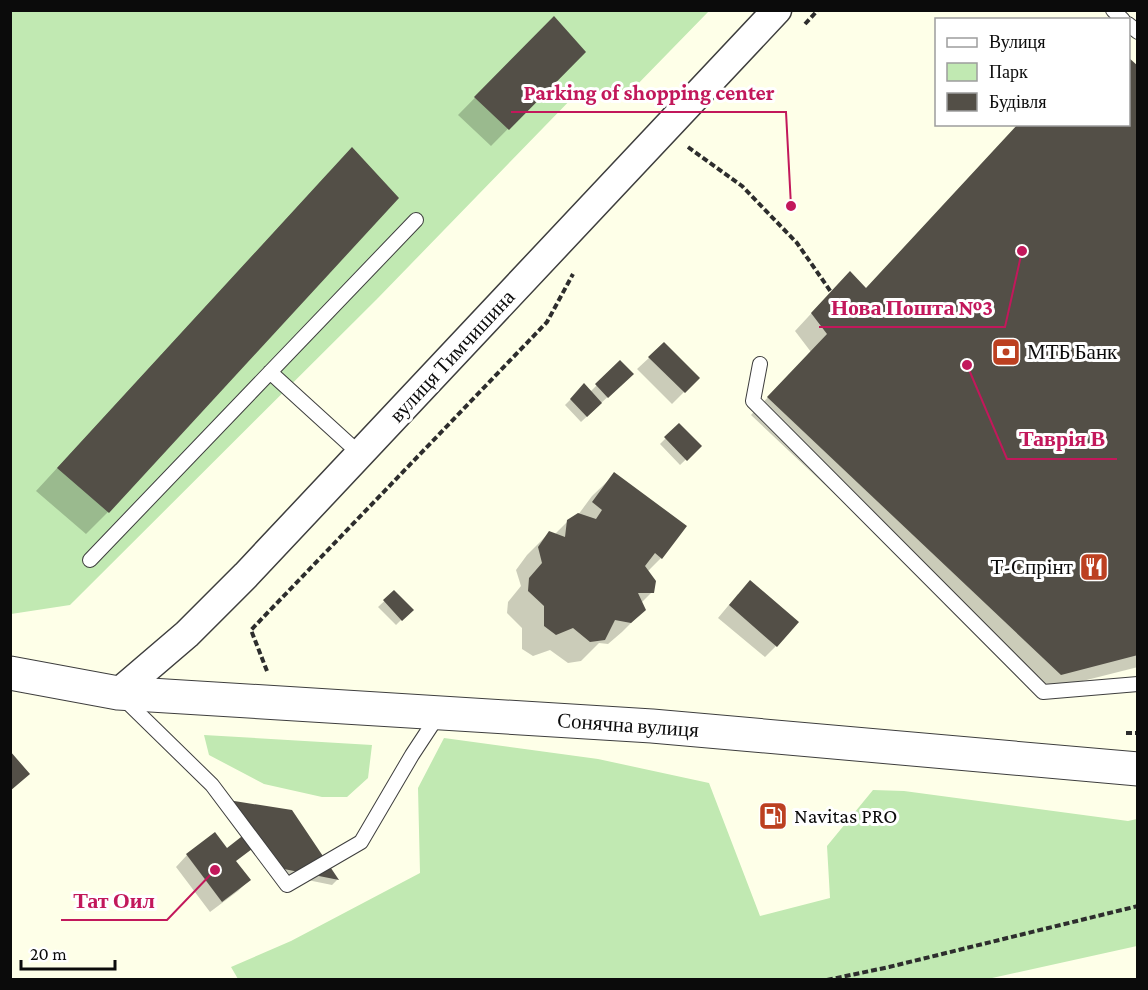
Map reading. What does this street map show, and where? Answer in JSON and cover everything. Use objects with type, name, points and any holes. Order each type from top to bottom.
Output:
[{"type":"street","name":"вулиця Тимчишина","points":[[118,693],[187,634],[246,575],[777,10]]},
{"type":"street","name":"Сонячна вулиця","points":[[10,673],[118,693],[652,726],[1137,770]]},
{"type":"lane","points":[[90,560],[416,220]]},
{"type":"lane","points":[[760,364],[753,401],[1043,692],[1137,684]]},
{"type":"lane","points":[[270,372],[360,454]]},
{"type":"lane","points":[[118,693],[212,785],[287,885],[361,842],[439,714]]},
{"type":"path","points":[[801,27],[818,10]]},
{"type":"path","points":[[681,153],[695,138]]},
{"type":"path","points":[[687,146],[742,186],[797,243],[831,292]]},
{"type":"path","points":[[269,677],[251,630],[547,322],[577,267]]},
{"type":"path","points":[[827,980],[1137,906]]},
{"type":"green space","points":[[11,11],[709,11],[630,92],[579,91],[377,299],[70,605],[11,614]]},
{"type":"green space","points":[[204,735],[372,745],[368,778],[347,797],[322,797],[264,784],[209,755]]},
{"type":"green space","points":[[444,738],[598,759],[709,783],[760,916],[830,898],[827,846],[873,790],[904,791],[1128,821],[1137,819],[1137,946],[983,980],[238,979],[231,967],[291,941],[420,873],[418,788]]},
{"type":"building","points":[[554,16],[586,52],[509,130],[474,97]]},
{"type":"building","points":[[1130,59],[1138,66],[1138,655],[1061,675],[767,397],[827,334],[811,313],[850,271],[866,288],[1016,126],[1130,126]]},
{"type":"building","points":[[352,147],[399,198],[109,513],[57,468]]},
{"type":"building","points":[[664,342],[700,378],[685,393],[648,357]]},
{"type":"building","points":[[620,360],[634,374],[608,398],[595,384]]},
{"type":"building","points":[[584,383],[602,403],[587,417],[570,399]]},
{"type":"building","points":[[679,423],[702,446],[687,461],[664,437]]},
{"type":"building","points":[[614,472],[687,526],[662,559],[655,553],[645,566],[656,581],[654,593],[638,593],[646,610],[631,623],[615,620],[605,640],[590,642],[573,628],[556,635],[544,626],[544,606],[528,591],[529,578],[542,563],[538,547],[549,531],[565,537],[567,520],[578,513],[596,519],[602,510],[592,502]]},
{"type":"building","points":[[750,580],[799,622],[777,647],[729,605]]},
{"type":"building","points":[[394,590],[414,610],[402,621],[383,600]]},
{"type":"building","points":[[10,751],[30,774],[10,791]]},
{"type":"building","points":[[228,800],[292,810],[339,880],[279,868],[260,843],[236,861],[251,880],[222,902],[186,854],[215,832],[227,848],[250,830]]},
{"type":"place","name":"Parking of shopping center","points":[[791,206]]},
{"type":"place","name":"Нова Пошта №3","points":[[1022,251]]},
{"type":"place","name":"МТБ Банк","points":[[1006,352]]},
{"type":"place","name":"Таврія В","points":[[967,365]]},
{"type":"place","name":"Т-Спрінт","points":[[1094,567]]},
{"type":"place","name":"Navitas PRO","points":[[773,816]]},
{"type":"place","name":"Тат Оил","points":[[215,870]]}]
